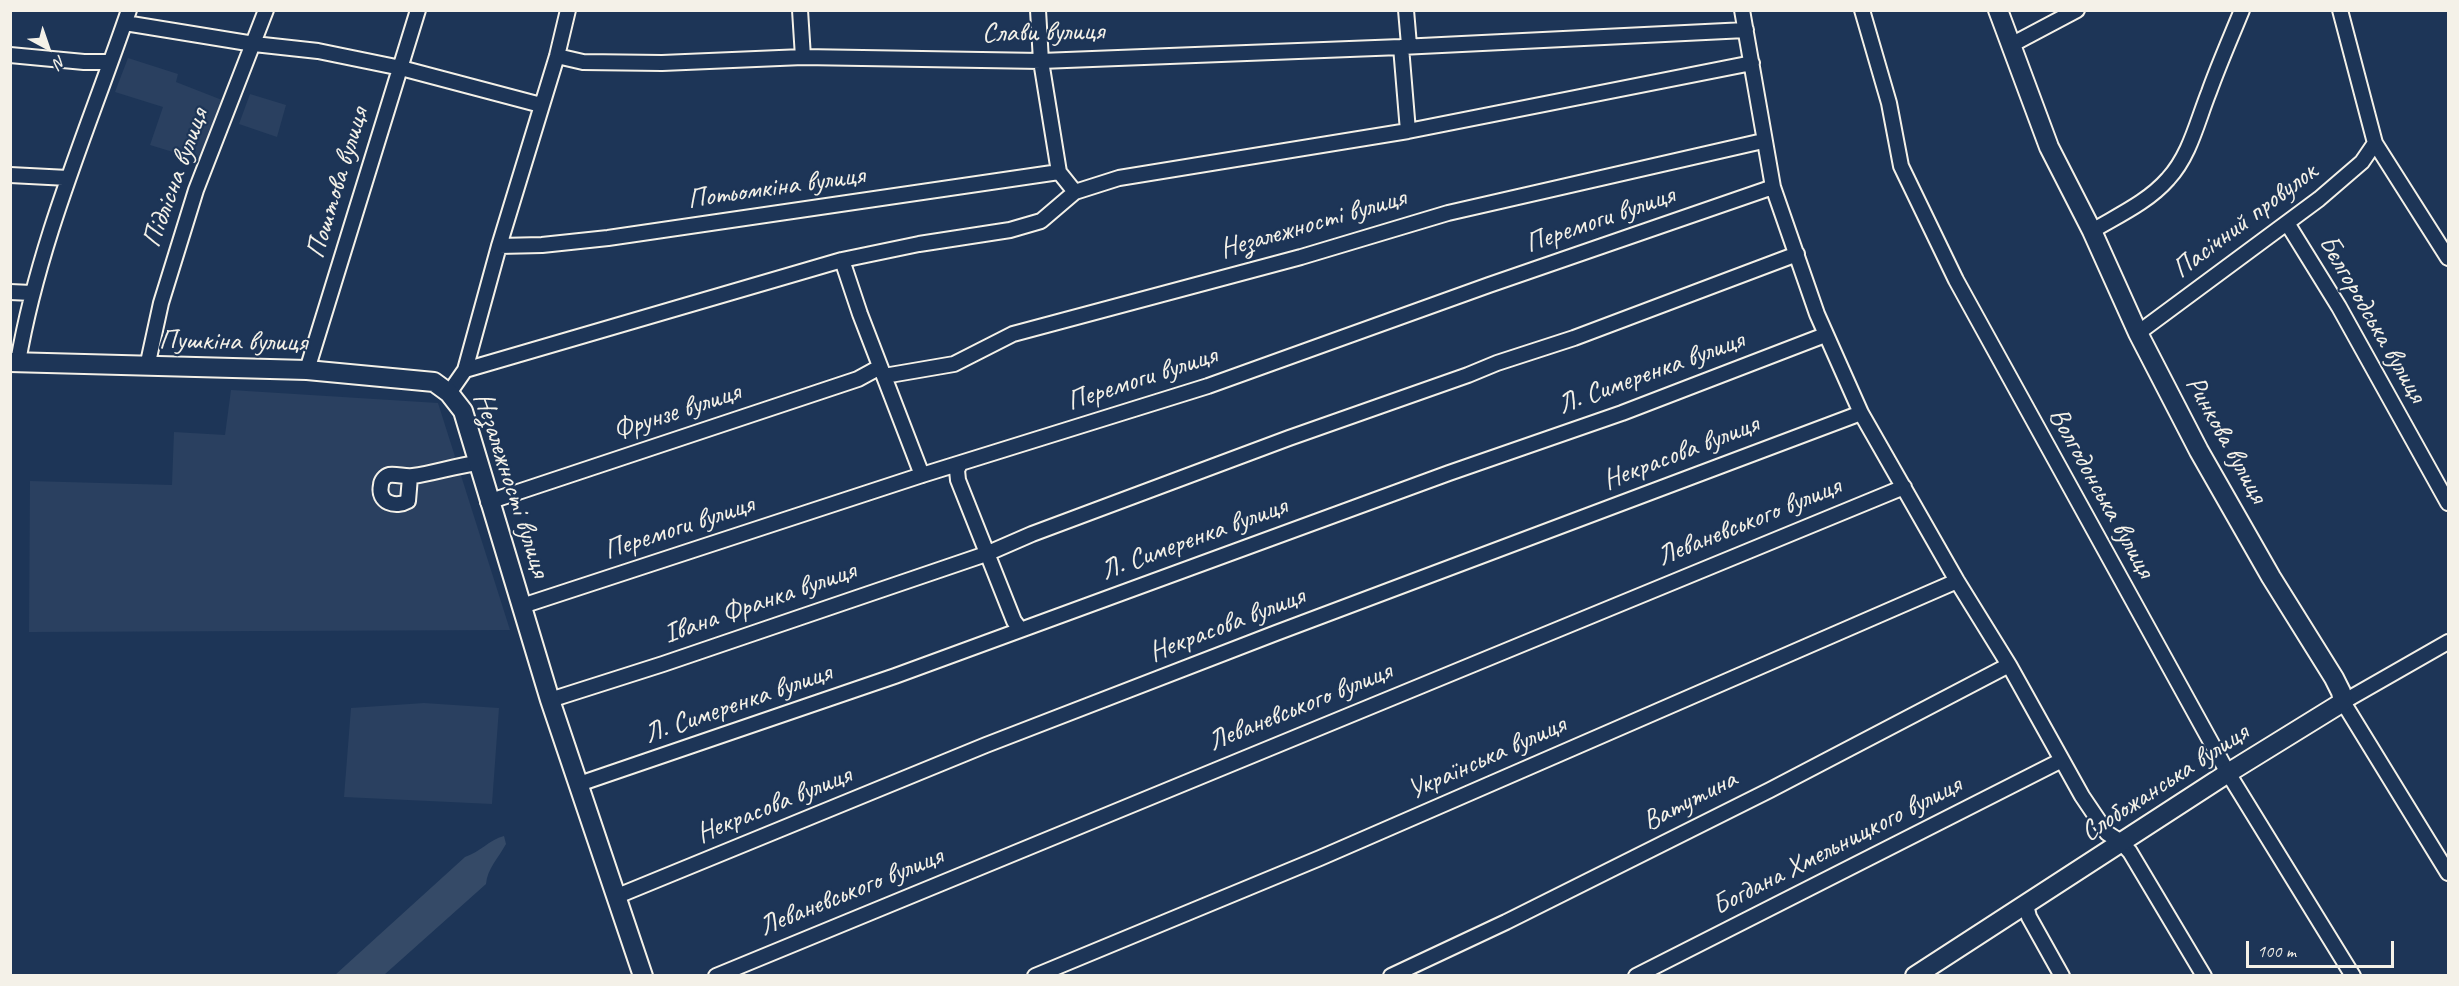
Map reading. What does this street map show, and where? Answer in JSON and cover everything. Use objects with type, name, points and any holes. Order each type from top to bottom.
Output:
[{"type":"main road","name":"Ринкова вулиця","points":[[1998,10],[2049,147],[2092,231],[2138,333],[2199,451],[2271,577],[2334,678],[2343,702]]},
{"type":"main road","name":"Пушкіна вулиця","points":[[14,362],[307,370],[434,382],[449,393]]},
{"type":"main road","name":"Незалежності вулиця","points":[[449,393],[463,411],[488,501],[550,700],[643,975]]},
{"type":"main road","name":"Слобожанська вулиця","points":[[1918,975],[2121,842],[2343,702]]},
{"type":"street","name":"Підлісна вулиця","points":[[147,367],[161,303],[196,190],[266,10]]},
{"type":"street","name":"Поштова вулиця","points":[[307,370],[418,10]]},
{"type":"street","name":"Незалежності вулиця","points":[[449,393],[465,370],[499,246],[557,56],[568,10]]},
{"type":"street","points":[[800,10],[803,57]]},
{"type":"street","points":[[1038,10],[1041,61],[1059,172],[1075,192]]},
{"type":"street","points":[[1406,10],[1408,131]]},
{"type":"street","points":[[1742,10],[1763,141],[1773,187],[1825,335],[1861,413],[1957,581],[2009,665],[2060,760],[2107,833],[2121,842],[2130,852],[2204,975]]},
{"type":"street","name":"Волгодонська вулиця","points":[[1862,10],[1889,103],[1901,166],[1956,280],[2228,774],[2353,975]]},
{"type":"street","points":[[2011,45],[2077,10]]},
{"type":"street","points":[[2092,231],[2145,199],[2167,181],[2179,165],[2193,138],[2209,91],[2242,10]]},
{"type":"street","points":[[2340,10],[2374,143],[2448,258]]},
{"type":"street","points":[[14,362],[32,293],[68,178],[127,17],[254,45],[318,51],[401,68],[541,105]]},
{"type":"street","name":"Слави вулиця","points":[[557,56],[583,62],[639,63],[803,57],[1041,61],[1746,30]]},
{"type":"street","points":[[10,55],[84,62],[110,62]]},
{"type":"street","points":[[465,370],[842,260],[919,244],[1010,231],[1041,221],[1075,192],[1119,178],[1408,131],[1752,63]]},
{"type":"street","name":"Незалежності вулиця","points":[[882,371],[954,364],[1013,334],[1301,257],[1448,213],[1763,141]]},
{"type":"street","name":"Пасічний провулок","points":[[2138,333],[2349,174],[2369,154],[2374,143]]},
{"type":"street","name":"Потьомкіна вулиця","points":[[499,246],[542,245],[608,238],[1059,172]]},
{"type":"street","points":[[10,175],[68,178]]},
{"type":"street","name":"Перемоги вулиця","points":[[522,606],[922,475],[1208,386],[1500,281],[1773,187]]},
{"type":"street","name":"Бєлгородська вулиця","points":[[2286,223],[2339,308],[2448,503]]},
{"type":"street","name":"Івана Франка вулиця","points":[[550,700],[986,554],[1032,534],[1289,438],[1497,363],[1574,338],[1797,254]]},
{"type":"street","points":[[842,260],[922,475]]},
{"type":"street","points":[[10,292],[32,293]]},
{"type":"street","name":"Л. Симеренка вулиця","points":[[579,784],[811,707],[1449,473],[1622,413],[1825,335]]},
{"type":"street","name":"Фрунзе вулиця","points":[[488,501],[882,371]]},
{"type":"street","name":"Некрасова вулиця","points":[[615,897],[1020,732],[1861,413]]},
{"type":"street","points":[[410,477],[477,463]]},
{"type":"street","points":[[960,464],[957,470],[958,480],[986,554],[1014,621],[1020,629]]},
{"type":"street","name":"Леваневського вулиця","points":[[716,975],[1904,487]]},
{"type":"street","name":"Українська вулиця","points":[[1035,975],[1320,858],[1957,581]]},
{"type":"street","name":"Слобожанська вулиця","points":[[2343,702],[2448,642]]},
{"type":"street","name":"Ватутина","points":[[1391,975],[1506,922],[1738,806],[2009,665]]},
{"type":"street","name":"Ринкова вулиця","points":[[2343,702],[2448,873]]},
{"type":"street","name":"Богдана Хмельницкого вулиця","points":[[1636,975],[2060,760]]},
{"type":"street","points":[[2026,905],[2029,917],[2062,975]]},
{"type":"shaded area","points":[[128,58],[178,74],[176,82],[222,100],[199,160],[150,145],[163,107],[115,92]]},
{"type":"shaded area","points":[[250,94],[286,105],[277,137],[239,124]]},
{"type":"shaded area","points":[[231,390],[438,403],[510,630],[29,632],[30,481],[172,485],[174,432],[225,435]]},
{"type":"shaded area","points":[[424,703],[499,708],[492,804],[344,797],[351,708]]},
{"type":"shaded area","points":[[504,836],[506,844],[491,868],[486,884],[384,975],[335,975],[465,857]]}]
